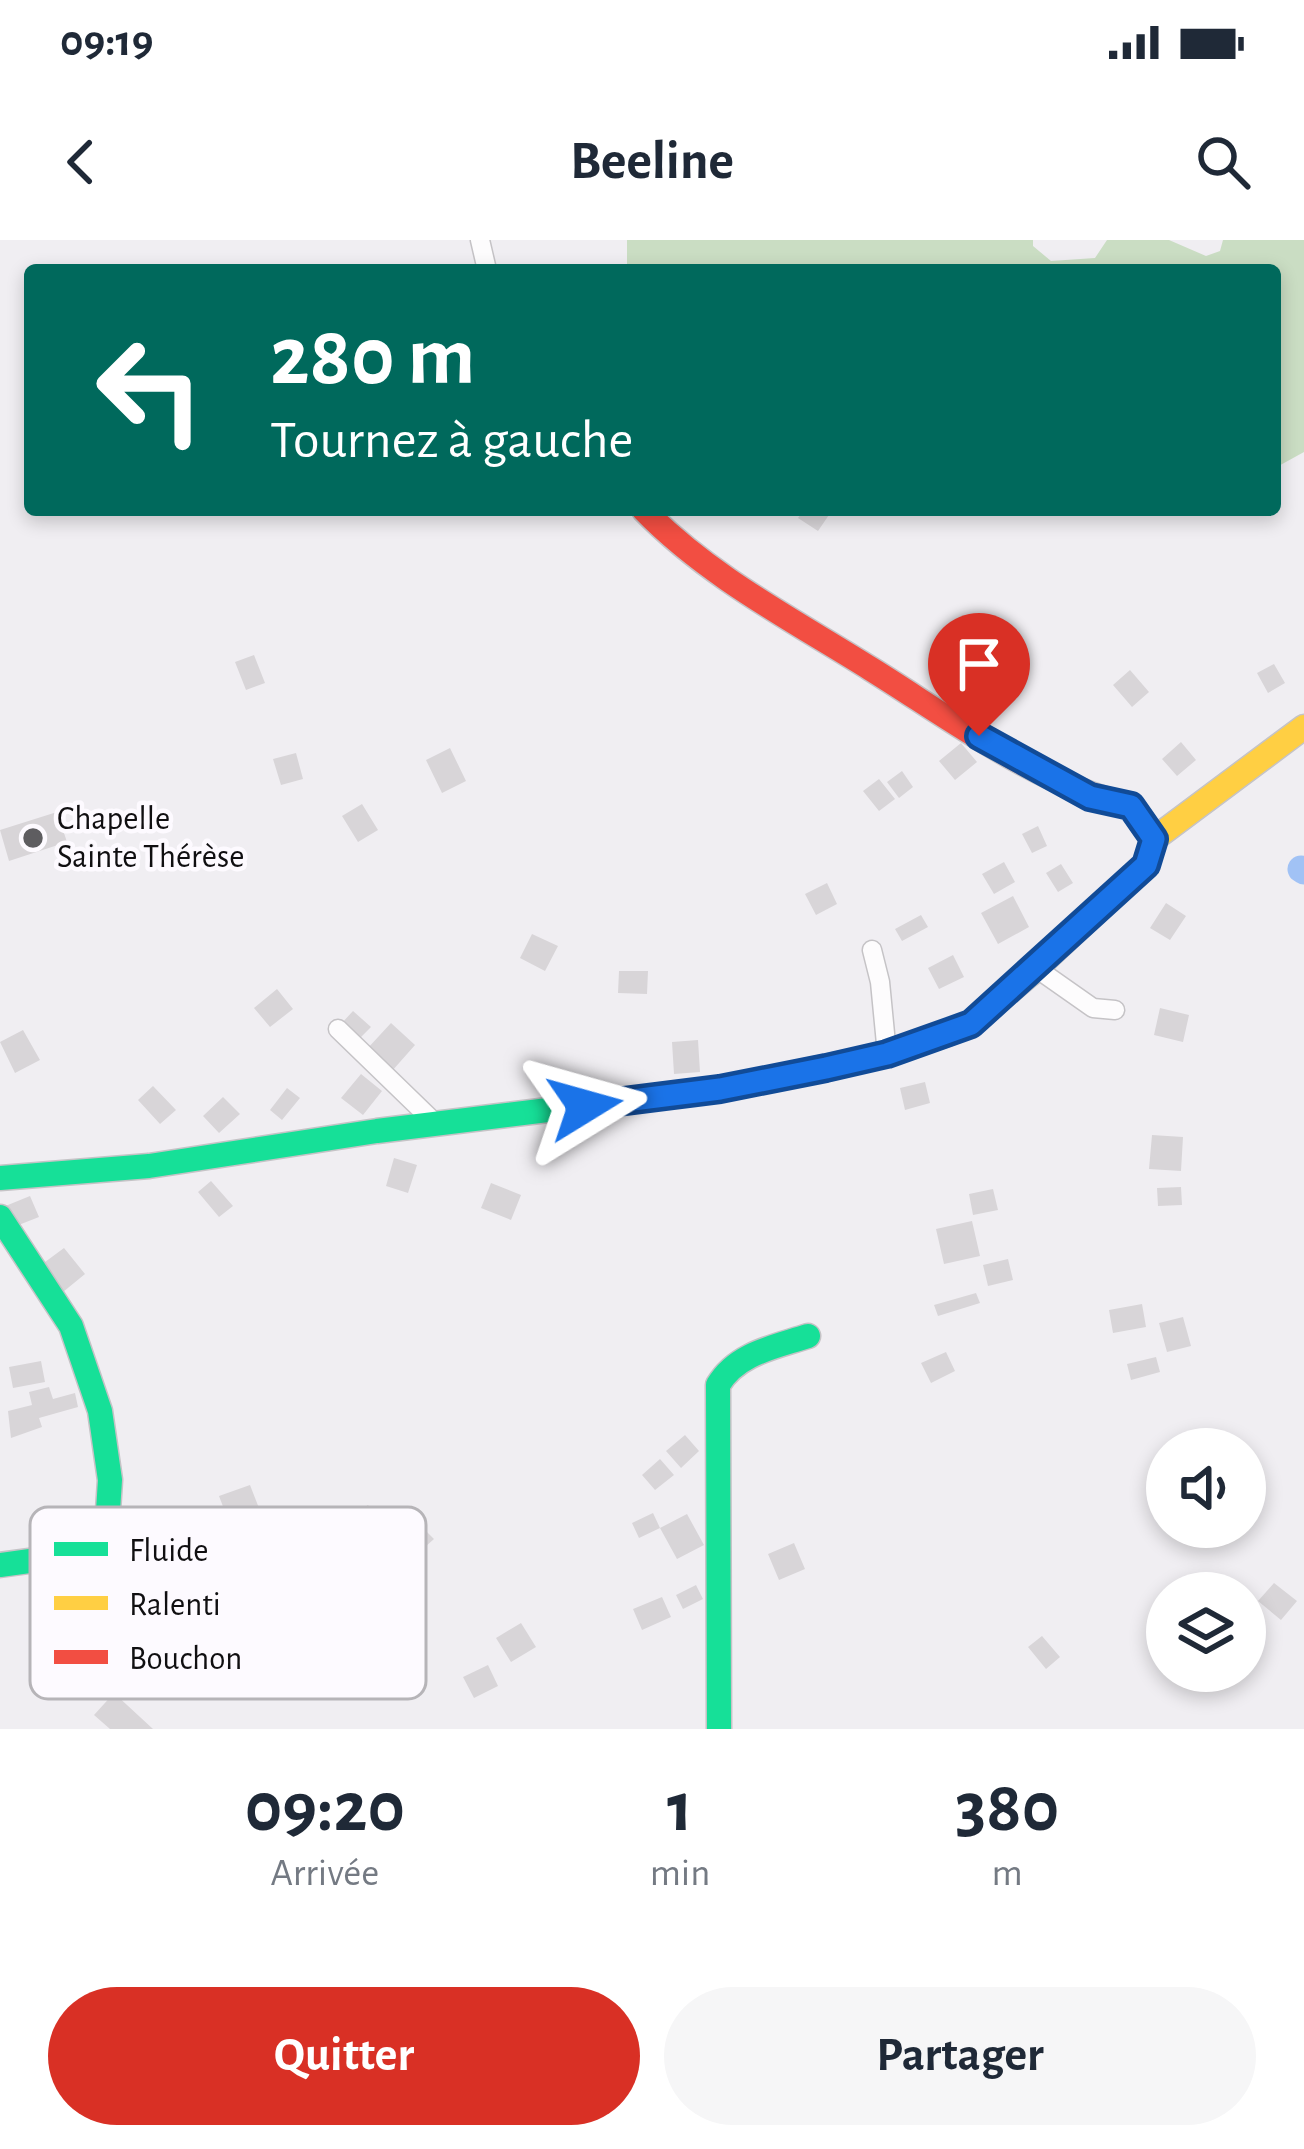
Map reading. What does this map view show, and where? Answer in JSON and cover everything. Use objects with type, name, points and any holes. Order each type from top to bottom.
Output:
[{"type":"street","points":[[650,516],[674,541],[732,582],[979,736],[1090,797],[1131,806],[1154,839]]},
{"type":"street","points":[[0,1178],[149,1166],[720,1089],[887,1054],[971,1024],[1146,865],[1154,839],[1304,727]]},
{"type":"street","points":[[872,950],[887,1054]]},
{"type":"street","points":[[1036,968],[1093,1008],[1115,1010]]},
{"type":"street","points":[[338,1029],[436,1124]]},
{"type":"street","points":[[0,1217],[71,1325],[97,1398],[111,1477],[107,1507]]},
{"type":"street","points":[[719,1729],[718,1385],[724,1371],[735,1364],[808,1336]]},
{"type":"street","points":[[0,1565],[30,1561]]},
{"type":"green space","points":[[627,240],[1033,240],[1033,246],[1051,261],[1095,258],[1107,240],[1169,240],[1206,256],[1220,251],[1223,240],[1304,240],[1304,452],[1281,465],[1281,264],[627,264]]},
{"type":"building","points":[[800,516],[828,516],[818,531]]},
{"type":"building","points":[[254,655],[265,683],[246,690],[235,662]]},
{"type":"building","points":[[1274,664],[1285,683],[1268,693],[1257,673]]},
{"type":"building","points":[[1130,670],[1149,692],[1132,707],[1113,685]]},
{"type":"building","points":[[1181,742],[1196,760],[1177,776],[1162,759]]},
{"type":"building","points":[[961,743],[977,762],[955,780],[939,761]]},
{"type":"building","points":[[450,748],[466,781],[442,793],[426,760]]},
{"type":"building","points":[[296,753],[303,779],[281,785],[273,759]]},
{"type":"building","points":[[902,771],[913,787],[899,798],[887,782]]},
{"type":"building","points":[[879,779],[895,799],[879,811],[863,791]]},
{"type":"building","points":[[362,804],[378,830],[358,842],[342,816]]},
{"type":"building","name":"Chapelle Sainte Thérèse","points":[[57,812],[67,842],[9,861],[0,830]]},
{"type":"building","points":[[1038,826],[1047,846],[1032,853],[1022,834]]},
{"type":"building","points":[[1004,862],[1015,882],[994,894],[982,874]]},
{"type":"building","points":[[1061,864],[1073,883],[1058,892],[1046,873]]},
{"type":"building","points":[[827,883],[837,904],[816,915],[805,894]]},
{"type":"building","points":[[1013,896],[1029,927],[998,944],[981,913]]},
{"type":"building","points":[[1166,903],[1186,916],[1170,940],[1150,928]]},
{"type":"building","points":[[921,915],[928,927],[902,941],[895,929]]},
{"type":"building","points":[[532,934],[558,946],[545,971],[520,958]]},
{"type":"building","points":[[953,955],[964,977],[939,989],[928,968]]},
{"type":"building","points":[[619,971],[648,971],[647,994],[618,993]]},
{"type":"building","points":[[277,989],[293,1009],[270,1027],[254,1008]]},
{"type":"building","points":[[1160,1008],[1189,1015],[1183,1042],[1154,1035]]},
{"type":"building","points":[[353,1011],[371,1027],[357,1041],[340,1025]]},
{"type":"building","points":[[391,1023],[415,1045],[392,1071],[367,1049]]},
{"type":"building","points":[[23,1030],[40,1060],[15,1073],[0,1042]]},
{"type":"building","points":[[698,1040],[700,1072],[674,1074],[672,1042]]},
{"type":"building","points":[[361,1074],[382,1091],[363,1115],[341,1098]]},
{"type":"building","points":[[925,1082],[930,1103],[905,1110],[900,1088]]},
{"type":"building","points":[[153,1086],[176,1110],[160,1124],[138,1100]]},
{"type":"building","points":[[287,1088],[300,1098],[282,1120],[270,1110]]},
{"type":"building","points":[[223,1097],[240,1114],[219,1133],[203,1116]]},
{"type":"building","points":[[1152,1135],[1183,1137],[1181,1171],[1149,1169]]},
{"type":"building","points":[[394,1158],[417,1165],[408,1193],[386,1186]]},
{"type":"building","points":[[211,1181],[233,1206],[219,1217],[198,1192]]},
{"type":"building","points":[[491,1183],[521,1195],[511,1220],[481,1208]]},
{"type":"building","points":[[1181,1187],[1182,1205],[1158,1206],[1157,1188]]},
{"type":"building","points":[[993,1189],[998,1210],[973,1215],[969,1194]]},
{"type":"building","points":[[30,1196],[39,1217],[11,1228],[3,1207]]},
{"type":"building","points":[[972,1221],[980,1256],[944,1264],[936,1229]]},
{"type":"building","points":[[64,1248],[85,1274],[63,1292],[41,1265]]},
{"type":"building","points":[[1008,1259],[1013,1280],[988,1286],[983,1265]]},
{"type":"building","points":[[976,1293],[980,1303],[938,1316],[934,1305]]},
{"type":"building","points":[[1142,1304],[1146,1327],[1113,1333],[1109,1310]]},
{"type":"building","points":[[1183,1317],[1191,1346],[1167,1352],[1159,1323]]},
{"type":"building","points":[[946,1352],[955,1371],[931,1383],[921,1363]]},
{"type":"building","points":[[1156,1357],[1160,1372],[1131,1380],[1127,1364]]},
{"type":"building","points":[[41,1361],[45,1382],[13,1388],[9,1367]]},
{"type":"building","points":[[49,1387],[53,1399],[75,1393],[78,1407],[39,1418],[42,1427],[11,1438],[8,1411],[32,1405],[29,1392]]},
{"type":"building","points":[[685,1435],[699,1451],[681,1468],[666,1451]]},
{"type":"building","points":[[660,1459],[674,1475],[655,1490],[642,1475]]},
{"type":"building","points":[[250,1485],[259,1507],[223,1507],[219,1496]]},
{"type":"building","points":[[653,1513],[660,1528],[639,1538],[632,1523]]},
{"type":"building","points":[[687,1514],[704,1545],[677,1559],[660,1528]]},
{"type":"building","points":[[794,1543],[805,1569],[779,1580],[768,1554]]},
{"type":"building","points":[[1274,1583],[1297,1601],[1281,1620],[1266,1608],[1266,1592]]},
{"type":"building","points":[[696,1585],[703,1599],[683,1609],[676,1595]]},
{"type":"building","points":[[662,1597],[671,1617],[642,1630],[633,1609]]},
{"type":"building","points":[[521,1623],[536,1647],[511,1662],[496,1638]]},
{"type":"building","points":[[1042,1636],[1060,1657],[1046,1669],[1028,1647]]},
{"type":"building","points":[[488,1665],[498,1686],[474,1698],[463,1677]]},
{"type":"building","points":[[109,1699],[120,1699],[153,1729],[110,1729],[94,1715]]},
{"type":"traffic: fast","points":[[0,1178],[149,1166],[377,1131],[720,1089],[887,1054],[947,1034],[971,1024],[1030,974]]},
{"type":"traffic: fast","points":[[0,1217],[71,1326],[100,1411],[110,1480],[108,1507]]},
{"type":"traffic: fast","points":[[719,1729],[718,1385],[746,1358],[808,1336]]},
{"type":"traffic: fast","points":[[0,1565],[30,1561]]},
{"type":"traffic: slow","points":[[1030,974],[1146,865],[1154,839],[1304,727]]},
{"type":"traffic: jam","points":[[650,516],[723,576],[996,748],[1063,783],[1131,806],[1154,839]]},
{"type":"place","name":"Chapelle Sainte Thérèse","points":[[33,838]]},
{"type":"route","points":[[585,1106],[720,1089],[826,1068],[887,1054],[971,1024],[1146,865],[1154,839],[1131,806],[1090,797],[979,736]]}]
